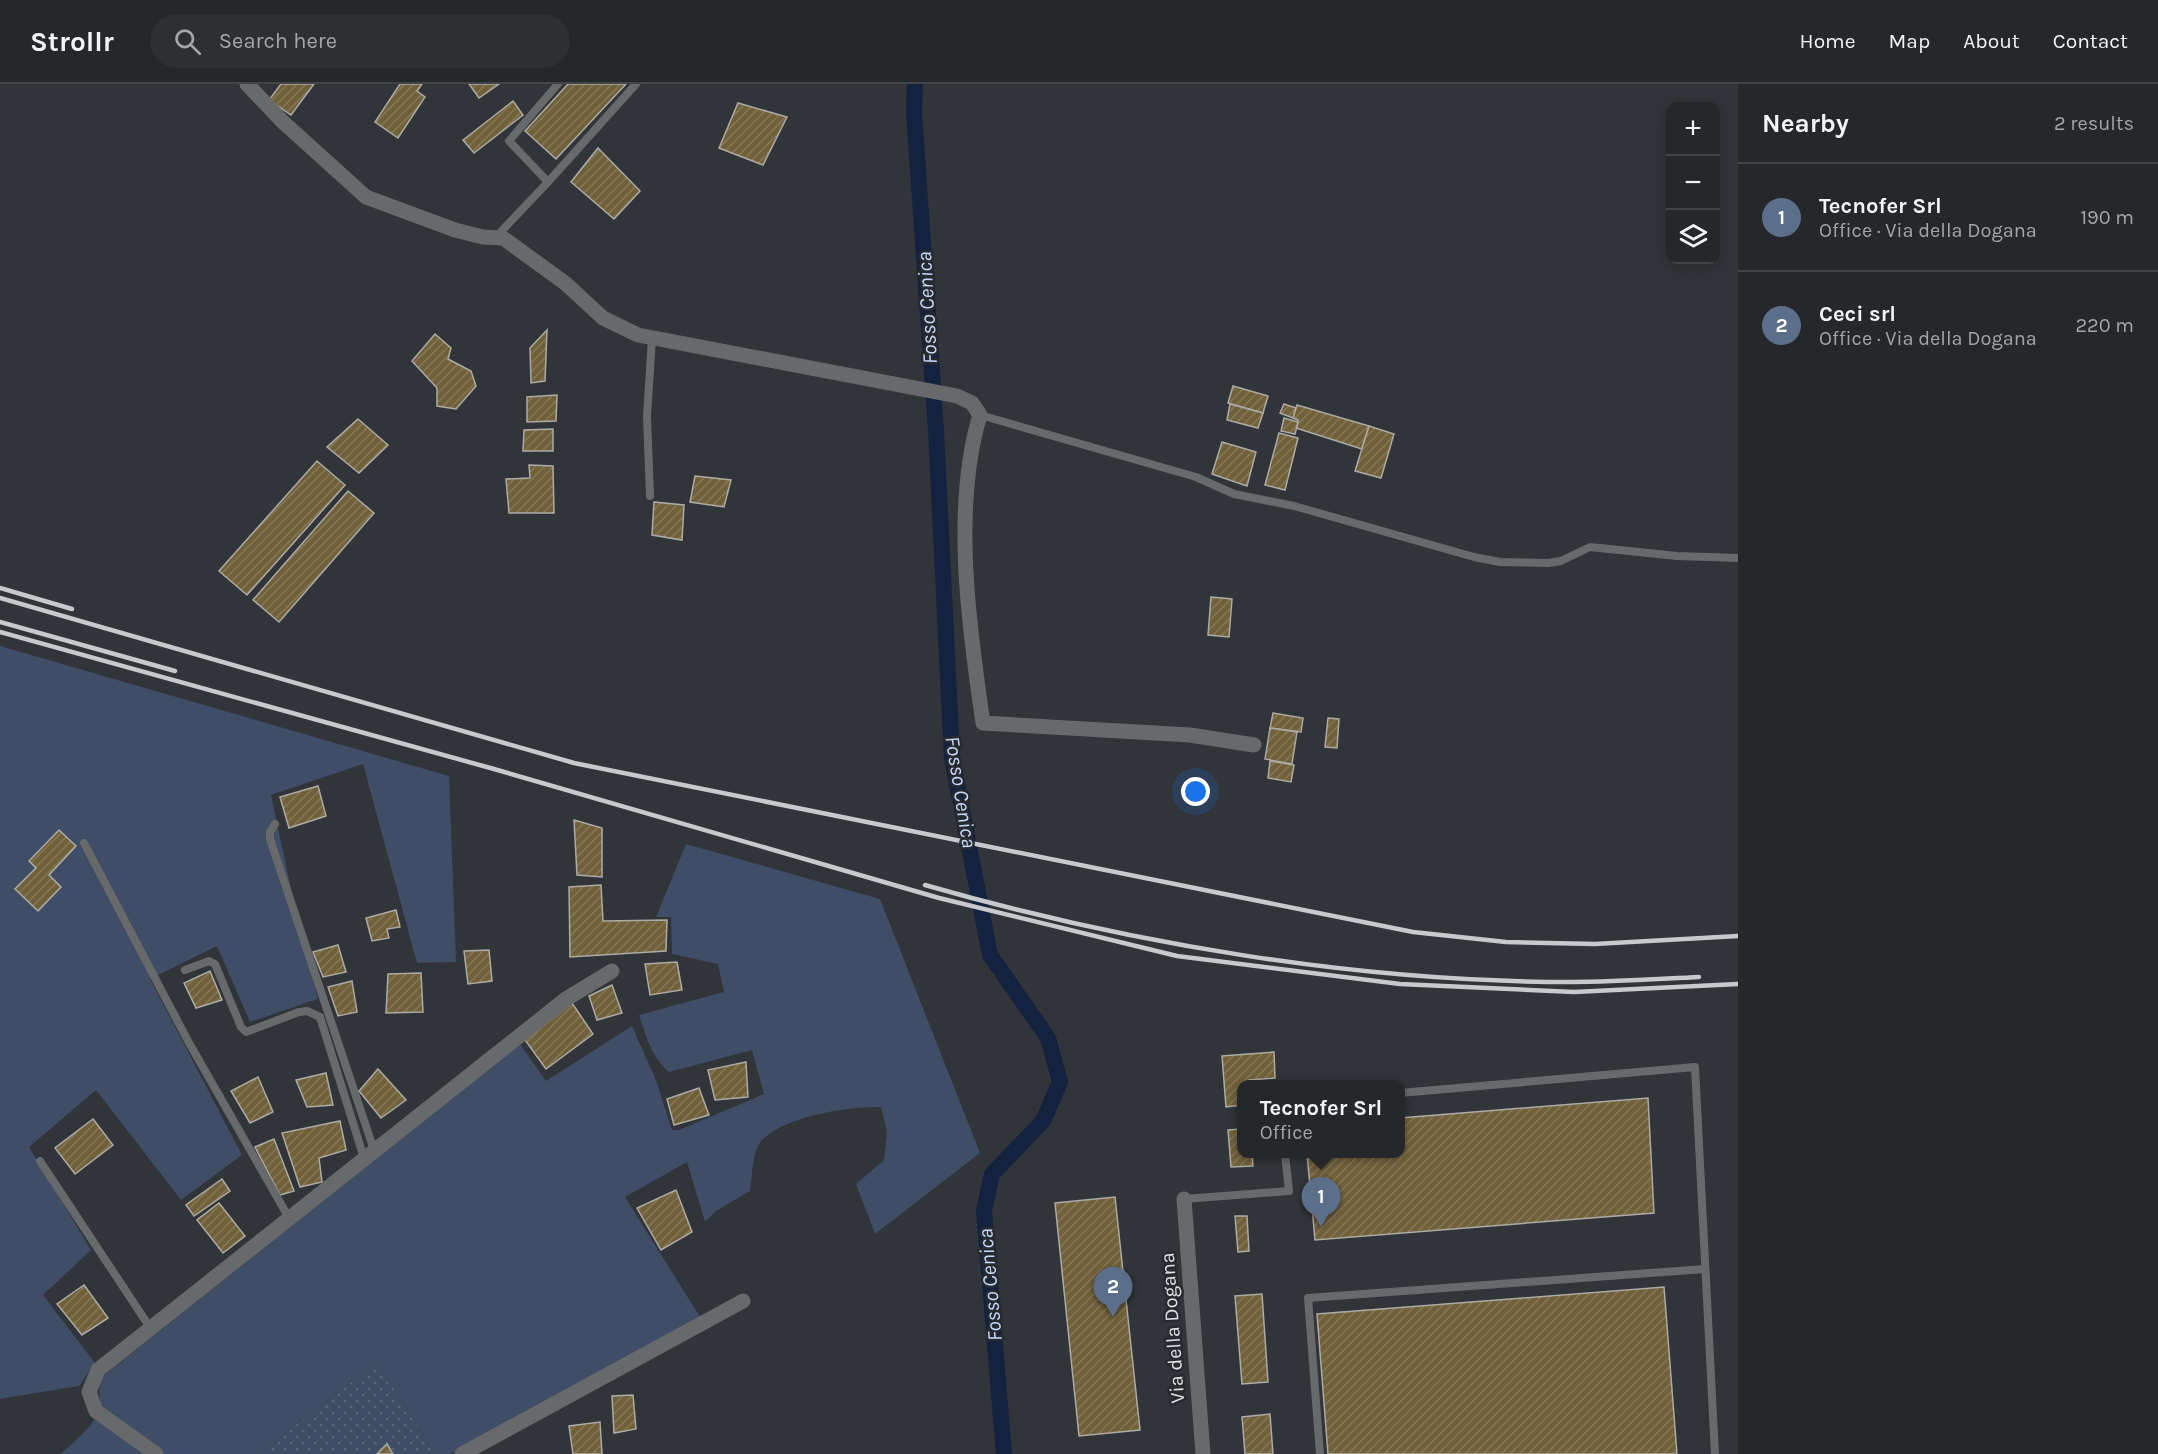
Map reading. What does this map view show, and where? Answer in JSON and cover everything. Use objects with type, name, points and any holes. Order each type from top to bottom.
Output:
[{"type":"street","points":[[247,84],[283,122],[366,197],[455,230],[503,238],[565,283],[603,318],[638,335],[901,384],[957,396],[972,404],[980,415],[967,475],[966,517],[969,604],[983,723],[1190,735],[1254,745]]},
{"type":"street","points":[[156,1454],[96,1411],[89,1392],[98,1370],[566,999],[612,971]]},
{"type":"street","name":"Via della Dogana","points":[[1184,1199],[1203,1454]]},
{"type":"street","points":[[462,1454],[743,1301]]},
{"type":"lane","points":[[548,182],[509,141],[558,84]]},
{"type":"lane","points":[[495,238],[636,84]]},
{"type":"lane","points":[[650,496],[647,416],[652,338]]},
{"type":"lane","points":[[980,415],[1196,477],[1234,494],[1294,506],[1474,557],[1500,561],[1548,563],[1561,561],[1590,548],[1677,556],[1738,558]]},
{"type":"lane","points":[[275,824],[270,832],[270,839],[369,1154]]},
{"type":"lane","points":[[84,843],[106,880],[188,1041],[289,1218]]},
{"type":"lane","points":[[185,970],[209,961],[215,964],[246,1032],[299,1012],[307,1011],[320,1017],[369,1154]]},
{"type":"lane","points":[[1405,1093],[1695,1067],[1716,1454]]},
{"type":"lane","points":[[1184,1199],[1289,1191],[1285,1158]]},
{"type":"lane","points":[[40,1161],[151,1329]]},
{"type":"lane","points":[[1320,1454],[1308,1298],[1706,1269]]},
{"type":"shaded area","points":[[0,646],[449,776],[456,962],[417,963],[363,764],[271,795],[299,926],[318,999],[250,1022],[217,946],[150,979],[242,1155],[181,1200],[96,1090],[29,1147],[91,1250],[43,1295],[95,1363],[79,1386],[0,1399]]},
{"type":"shaded area","points":[[686,844],[880,899],[980,1153],[875,1234],[856,1184],[884,1160],[887,1132],[881,1107],[814,1115],[780,1128],[767,1136],[756,1151],[750,1191],[716,1211],[705,1222],[687,1162],[625,1197],[702,1320],[450,1454],[435,1454],[379,1365],[371,1367],[258,1454],[61,1454],[84,1432],[98,1412],[102,1377],[520,1044],[546,1081],[632,1026],[656,1080],[672,1130],[679,1130],[764,1094],[752,1050],[669,1072],[654,1053],[639,1015],[724,992],[718,964],[672,954],[671,917],[656,917]]},
{"type":"shaded area","points":[[379,1365],[435,1454],[258,1454],[371,1367]]},
{"type":"building","points":[[281,84],[314,84],[291,115],[269,100]]},
{"type":"building","points":[[400,84],[422,84],[417,91],[425,97],[398,138],[375,122]]},
{"type":"building","points":[[469,84],[499,84],[479,98]]},
{"type":"building","points":[[568,84],[626,84],[556,159],[525,131]]},
{"type":"building","points":[[513,101],[523,115],[474,153],[463,140]]},
{"type":"building","points":[[738,103],[787,117],[763,165],[719,148]]},
{"type":"building","points":[[598,148],[640,191],[614,219],[571,182]]},
{"type":"building","points":[[547,330],[545,381],[531,383],[530,348]]},
{"type":"building","points":[[435,334],[451,348],[448,359],[471,371],[476,386],[456,409],[437,406],[437,388],[412,361]]},
{"type":"building","points":[[1233,386],[1268,396],[1263,413],[1228,403]]},
{"type":"building","points":[[557,395],[556,421],[527,422],[527,397]]},
{"type":"building","points":[[1230,404],[1263,413],[1258,428],[1227,420]]},
{"type":"building","points":[[1284,404],[1296,408],[1293,418],[1280,413]]},
{"type":"building","points":[[1297,405],[1369,426],[1362,449],[1296,428],[1298,420],[1293,418]]},
{"type":"building","points":[[1284,418],[1298,422],[1295,434],[1281,431]]},
{"type":"building","points":[[358,419],[388,445],[359,473],[327,447]]},
{"type":"building","points":[[1369,426],[1394,434],[1381,478],[1355,471]]},
{"type":"building","points":[[553,429],[553,451],[523,451],[524,430]]},
{"type":"building","points":[[1279,433],[1298,438],[1285,490],[1265,485]]},
{"type":"building","points":[[1222,442],[1256,452],[1247,486],[1212,474]]},
{"type":"building","points":[[317,461],[345,485],[247,595],[219,571]]},
{"type":"building","points":[[529,465],[553,466],[554,513],[509,513],[506,479],[530,478]]},
{"type":"building","points":[[695,476],[731,480],[724,507],[690,502]]},
{"type":"building","points":[[348,491],[374,513],[279,622],[253,600]]},
{"type":"building","points":[[654,502],[684,505],[682,540],[652,535]]},
{"type":"building","points":[[1211,597],[1232,599],[1229,637],[1208,635]]},
{"type":"building","points":[[1273,713],[1303,718],[1301,732],[1270,728]]},
{"type":"building","points":[[1328,718],[1339,719],[1337,748],[1325,747]]},
{"type":"building","points":[[1270,728],[1297,732],[1292,764],[1265,759]]},
{"type":"building","points":[[1270,761],[1294,765],[1291,782],[1268,778]]},
{"type":"building","points":[[318,786],[326,816],[289,828],[280,797]]},
{"type":"building","points":[[574,820],[602,828],[602,877],[577,875]]},
{"type":"building","points":[[59,830],[76,846],[49,875],[61,887],[38,911],[15,889],[36,868],[29,861]]},
{"type":"building","points":[[601,885],[603,921],[667,920],[666,951],[570,957],[569,887]]},
{"type":"building","points":[[396,910],[400,927],[387,929],[389,938],[372,941],[366,918]]},
{"type":"building","points":[[338,945],[346,972],[323,977],[313,952]]},
{"type":"building","points":[[489,950],[492,981],[468,984],[464,951]]},
{"type":"building","points":[[677,962],[682,990],[650,995],[645,964]]},
{"type":"building","points":[[210,971],[222,1000],[196,1008],[184,983]]},
{"type":"building","points":[[421,973],[423,1012],[386,1013],[388,974]]},
{"type":"building","points":[[352,981],[357,1012],[338,1016],[328,987]]},
{"type":"building","points":[[612,985],[622,1013],[597,1020],[589,996]]},
{"type":"building","points":[[572,1003],[593,1034],[546,1069],[525,1040]]},
{"type":"building","points":[[1274,1052],[1275,1078],[1237,1080],[1237,1106],[1226,1107],[1222,1056]]},
{"type":"building","points":[[746,1062],[748,1097],[715,1100],[708,1070]]},
{"type":"building","points":[[378,1069],[406,1100],[381,1118],[359,1091]]},
{"type":"building","points":[[326,1073],[333,1105],[307,1107],[296,1080]]},
{"type":"building","points":[[258,1077],[273,1112],[250,1123],[231,1091]]},
{"type":"building","points":[[699,1088],[709,1115],[674,1125],[667,1099]]},
{"type":"building","points":[[1648,1098],[1654,1213],[1315,1240],[1307,1158],[1405,1158],[1405,1118]]},
{"type":"building","points":[[93,1119],[113,1145],[75,1174],[55,1148]]},
{"type":"building","points":[[340,1121],[346,1150],[319,1158],[322,1182],[300,1187],[282,1133]]},
{"type":"building","points":[[1237,1129],[1237,1158],[1252,1158],[1253,1166],[1231,1167],[1228,1130]]},
{"type":"building","points":[[274,1139],[294,1191],[280,1195],[255,1147]]},
{"type":"building","points":[[222,1179],[230,1191],[194,1216],[186,1205]]},
{"type":"building","points":[[676,1190],[692,1232],[661,1250],[637,1208]]},
{"type":"building","points":[[1115,1197],[1140,1430],[1079,1436],[1055,1203]]},
{"type":"building","points":[[219,1203],[245,1236],[223,1253],[197,1220]]},
{"type":"building","points":[[1235,1216],[1247,1216],[1249,1251],[1238,1252]]},
{"type":"building","points":[[84,1285],[108,1318],[82,1335],[57,1304]]},
{"type":"building","points":[[1664,1287],[1677,1454],[1328,1454],[1317,1314]]},
{"type":"building","points":[[1262,1294],[1268,1382],[1242,1384],[1235,1296]]},
{"type":"building","points":[[633,1395],[636,1429],[614,1433],[612,1396]]},
{"type":"building","points":[[1270,1414],[1273,1454],[1245,1454],[1242,1417]]},
{"type":"building","points":[[600,1422],[602,1454],[573,1454],[569,1426]]},
{"type":"building","points":[[387,1444],[393,1454],[377,1454]]},
{"type":"waterway","name":"Fosso Cenica","points":[[915,84],[914,113],[936,431],[952,758],[990,955],[1048,1038],[1060,1082],[1043,1121],[992,1174],[984,1211],[1004,1454]]},
{"type":"railway","points":[[0,588],[72,609]]},
{"type":"railway","points":[[0,598],[574,763],[1413,932],[1506,942],[1595,944],[1738,936]]},
{"type":"railway","points":[[0,622],[175,671]]},
{"type":"railway","points":[[0,632],[494,769],[939,898],[1177,956],[1400,984],[1574,992],[1738,984]]},
{"type":"railway","points":[[925,885],[1082,925],[1163,942],[1327,967],[1491,980],[1588,982],[1699,977]]},
{"type":"place","name":"Tecnofer Srl","points":[[1321,1227]]},
{"type":"place","name":"Ceci srl","points":[[1113,1317]]}]
